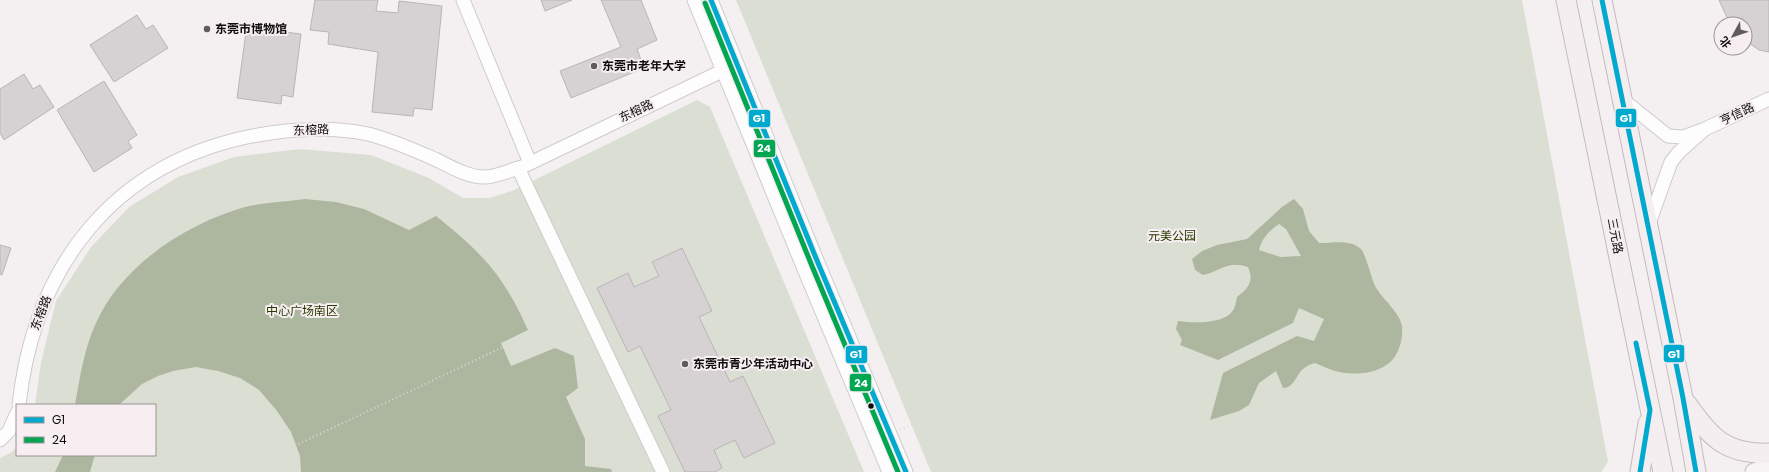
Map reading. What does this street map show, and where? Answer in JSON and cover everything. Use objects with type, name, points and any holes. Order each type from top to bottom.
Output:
[{"type":"highway","name":"三元路","points":[[1566,0],[1663,472]]},
{"type":"highway","points":[[1602,0],[1683,398],[1696,472]]},
{"type":"highway","points":[[1683,398],[1702,426],[1720,442],[1741,451],[1769,453]]},
{"type":"highway","points":[[1640,472],[1650,410]]},
{"type":"main road","points":[[1754,472],[1769,466]]},
{"type":"street","points":[[462,0],[524,165],[568,272],[663,472]]},
{"type":"street","points":[[694,0],[722,71],[889,472]]},
{"type":"street","points":[[711,0],[818,263],[906,472]]},
{"type":"street","name":"东榕路","points":[[19,404],[21,380],[39,315],[52,286],[82,235],[107,208],[132,188],[158,170],[186,156],[233,141],[275,132],[304,129],[334,129],[368,134],[388,140],[464,172],[483,177],[501,174],[524,165],[722,71]]},
{"type":"street","name":"亨信路","points":[[1705,129],[1769,99]]},
{"type":"street","points":[[1622,100],[1668,136],[1683,137],[1705,129]]},
{"type":"street","points":[[1648,226],[1671,162],[1679,152],[1705,129]]},
{"type":"street","points":[[0,440],[9,431],[16,415]]},
{"type":"path","points":[[890,434],[1004,384],[1054,349],[1093,293],[1118,226],[1125,186],[1120,156],[1094,126],[1066,107],[1009,28],[1011,0]]},
{"type":"path","points":[[1009,28],[984,27],[949,30],[909,40],[877,55],[859,68],[848,95],[847,113],[854,132],[876,152],[907,158],[974,137],[1006,131],[1037,122],[1066,107]]},
{"type":"path","points":[[249,472],[248,468],[558,321],[540,285],[568,272]]},
{"type":"path","points":[[134,404],[147,395],[164,388],[191,385],[231,393],[246,401],[266,421],[282,452],[284,472]]},
{"type":"path","points":[[614,472],[604,450],[643,430]]},
{"type":"path","points":[[98,472],[101,456]]},
{"type":"green space","name":"元美公园","points":[[736,0],[1522,0],[1608,462],[1601,472],[931,472]]},
{"type":"green space","name":"中心广场南区","points":[[697,100],[710,107],[864,472],[0,472],[0,458],[12,452],[16,448],[16,456],[156,456],[156,404],[35,404],[41,362],[56,301],[91,247],[129,207],[178,177],[234,157],[300,149],[371,155],[429,178],[463,198],[489,198],[512,191]]},
{"type":"shaded area","points":[[305,199],[336,202],[364,209],[409,230],[436,216],[488,263],[513,300],[528,330],[501,343],[511,366],[555,348],[574,356],[578,388],[566,397],[585,439],[585,466],[611,469],[612,472],[301,472],[300,456],[291,432],[277,411],[259,390],[240,378],[218,371],[196,367],[173,371],[158,376],[142,384],[120,404],[75,404],[85,353],[96,323],[107,302],[139,265],[179,236],[201,224],[223,214],[245,207]]},
{"type":"shaded area","points":[[1294,199],[1303,209],[1309,231],[1319,243],[1347,243],[1361,249],[1365,256],[1375,286],[1398,315],[1402,326],[1400,347],[1392,360],[1385,366],[1368,372],[1340,372],[1315,363],[1304,368],[1290,386],[1283,388],[1276,371],[1259,383],[1249,405],[1239,411],[1210,420],[1223,373],[1297,336],[1314,341],[1324,319],[1299,308],[1293,323],[1218,360],[1180,345],[1182,340],[1176,329],[1178,321],[1205,322],[1219,320],[1225,317],[1233,310],[1237,297],[1245,290],[1250,280],[1250,272],[1248,267],[1241,265],[1229,265],[1203,275],[1195,270],[1192,259],[1202,251],[1217,245],[1247,239],[1282,207]],"holes":[[[1279,224],[1286,229],[1301,256],[1281,257],[1259,250],[1264,238],[1275,227]]]},
{"type":"shaded area","points":[[63,456],[95,456],[90,472],[55,472]]},
{"type":"building","points":[[315,0],[378,0],[376,11],[398,13],[399,1],[442,6],[432,110],[414,108],[413,116],[372,112],[378,52],[328,44],[329,32],[310,30]]},
{"type":"building","points":[[541,0],[572,0],[545,11]]},
{"type":"building","points":[[601,0],[641,0],[657,40],[637,49],[644,68],[571,98],[560,71],[621,47]]},
{"type":"building","points":[[1719,0],[1769,0],[1769,52],[1759,50],[1753,46],[1753,16],[1726,16]]},
{"type":"building","points":[[137,15],[146,29],[153,25],[168,48],[114,82],[90,45]]},
{"type":"building","points":[[260,29],[301,34],[293,97],[282,95],[281,104],[237,98],[246,32],[259,34]]},
{"type":"building","points":[[24,74],[33,89],[40,85],[54,107],[4,140],[0,133],[0,89]]},
{"type":"building","points":[[104,81],[137,135],[128,141],[132,148],[94,172],[57,110]]},
{"type":"building","points":[[0,245],[11,248],[2,275],[0,274]]},
{"type":"building","name":"东莞市青少年活动中心","points":[[682,248],[712,311],[699,317],[730,382],[743,376],[775,443],[744,458],[735,440],[714,450],[722,468],[714,472],[685,472],[658,416],[671,410],[640,346],[628,352],[597,288],[628,273],[634,287],[659,276],[652,262]]},
{"type":"transit line","name":"G1","points":[[711,0],[818,263],[906,472]]},
{"type":"transit line","name":"G1","points":[[1602,0],[1683,398],[1696,472]]},
{"type":"transit line","name":"24","points":[[705,3],[898,472]]},
{"type":"transit line","name":"G1","points":[[1636,343],[1650,410],[1640,472]]},
{"type":"place","name":"东莞市博物馆","points":[[207,29]]},
{"type":"place","name":"东莞市老年大学","points":[[594,66]]},
{"type":"place","name":"东莞市青少年活动中心","points":[[685,364]]}]
